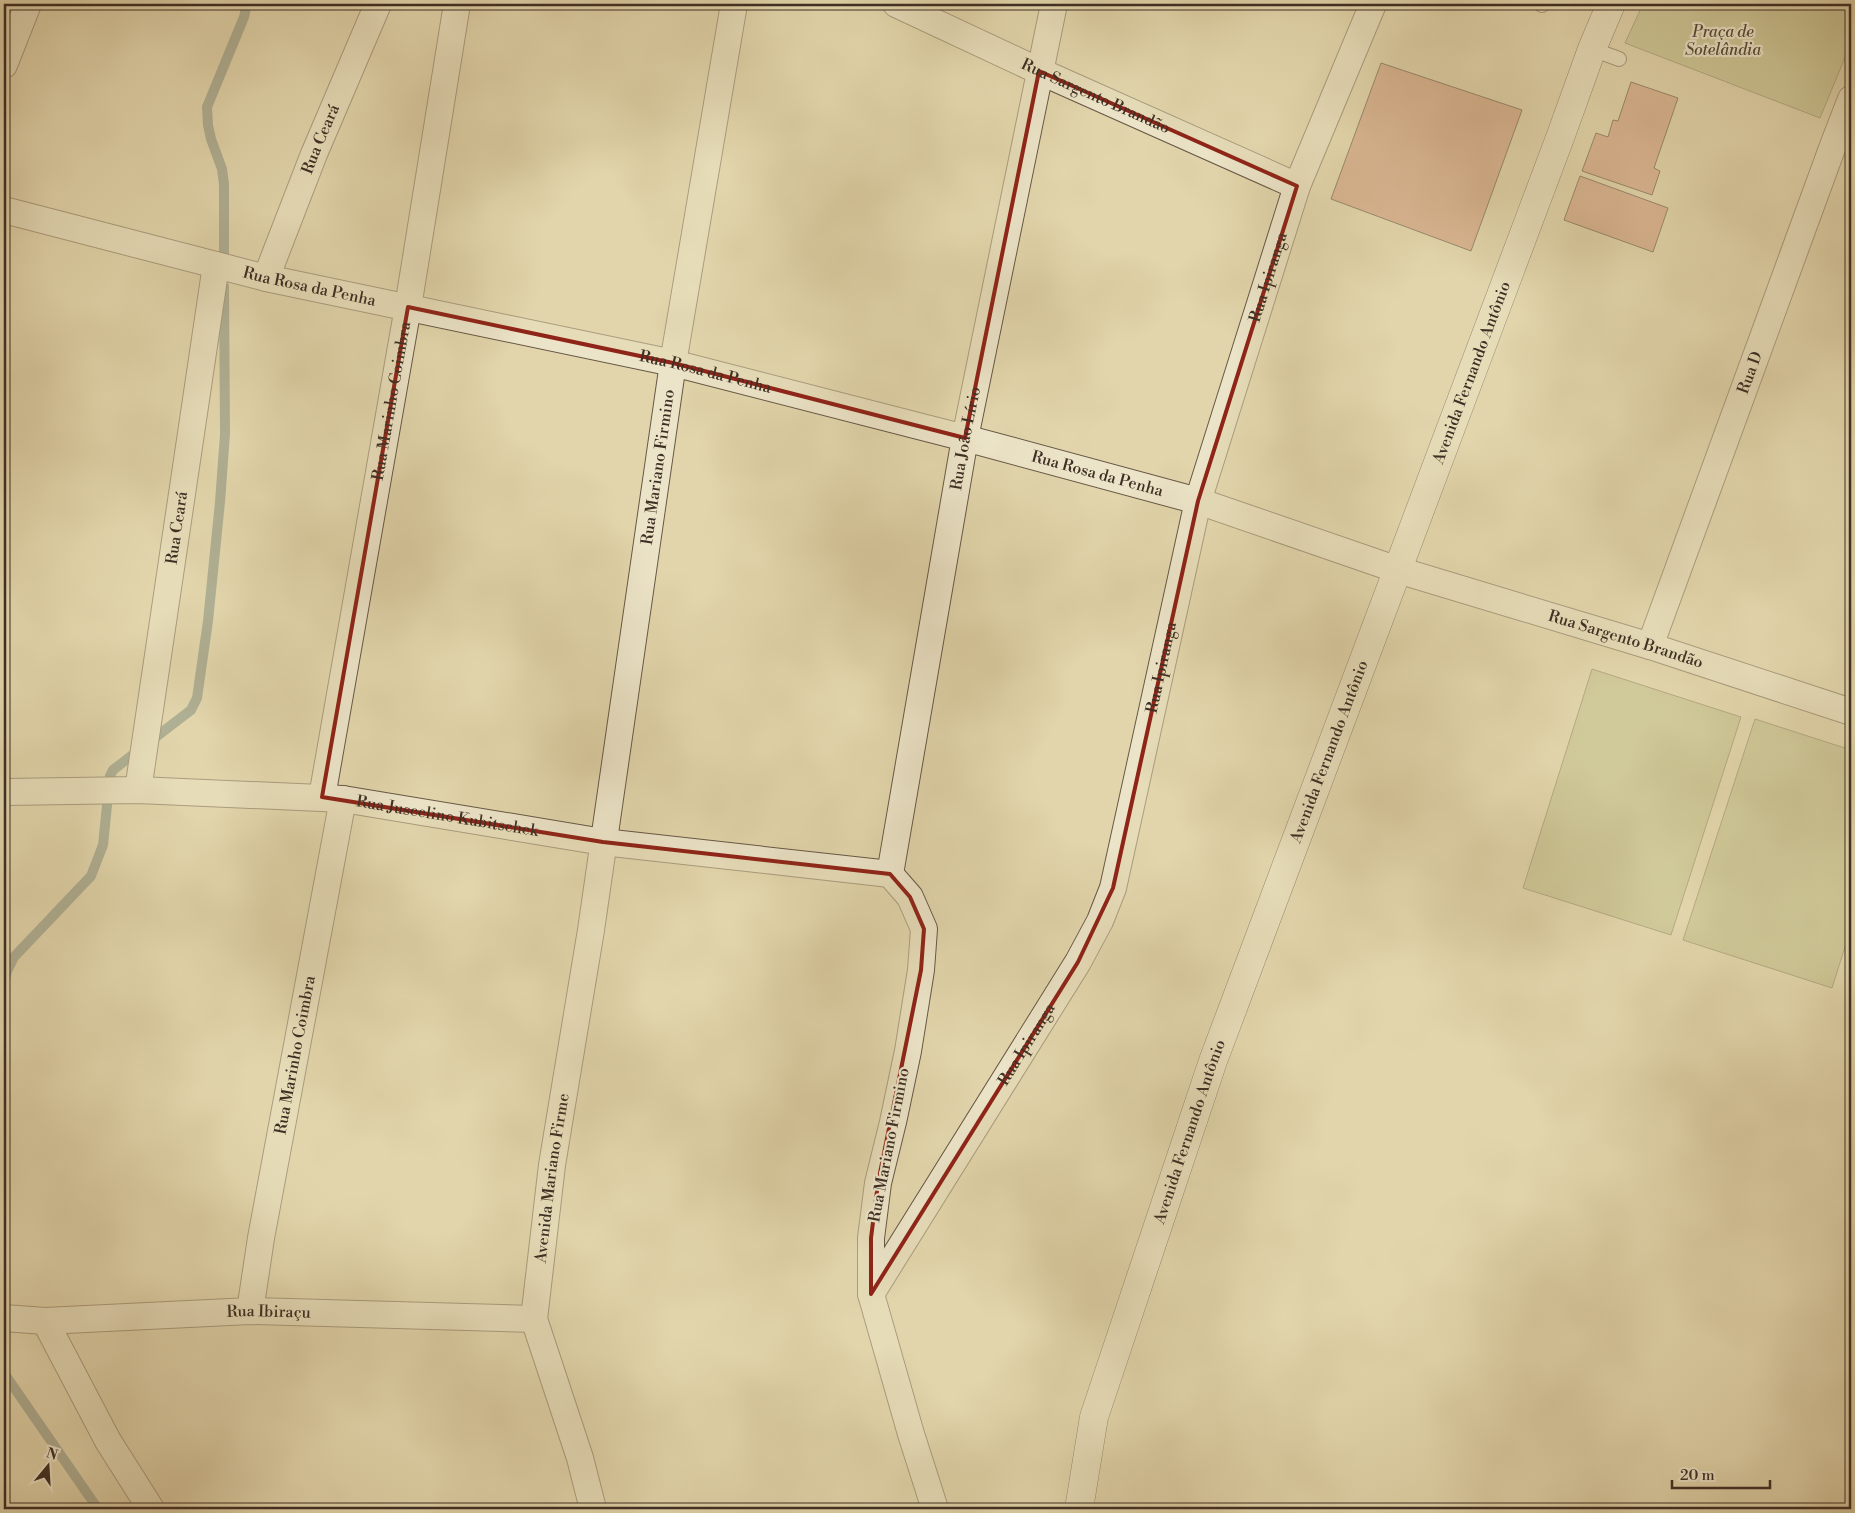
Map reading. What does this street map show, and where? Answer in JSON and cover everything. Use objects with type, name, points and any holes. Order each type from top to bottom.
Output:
[{"type":"street","points":[[4,65],[9,37],[28,4]]},
{"type":"street","name":"Rua Ceará","points":[[266,278],[314,154],[378,4]]},
{"type":"street","name":"Rua Marinho Coimbra","points":[[250,1312],[457,4]]},
{"type":"street","name":"Rua Mariano Firmino","points":[[603,842],[673,363],[734,4]]},
{"type":"street","name":"Rua Sargento Brandão","points":[[896,4],[1039,71],[1297,186]]},
{"type":"street","name":"Rua João Lírio","points":[[890,874],[965,438],[1054,4]]},
{"type":"street","name":"Rua Ipiranga","points":[[871,1294],[1078,962],[1100,921],[1113,888],[1198,501],[1297,186],[1373,4]]},
{"type":"street","name":"Avenida Fernando Antônio","points":[[1079,1509],[1094,1417],[1213,1061],[1592,49],[1612,4]]},
{"type":"street","name":"Rua D","points":[[1650,646],[1851,99]]},
{"type":"street","name":"Rua Rosa da Penha","points":[[4,210],[266,278],[673,363],[965,438],[1198,501],[1398,570]]},
{"type":"street","name":"Rua Ceará","points":[[138,790],[216,266]]},
{"type":"street","name":"Rua Sargento Brandão","points":[[1398,570],[1650,646],[1851,712]]},
{"type":"street","name":"Rua Juscelino Kubitschek","points":[[4,792],[138,790],[332,798],[603,842],[890,874]]},
{"type":"street","name":"Avenida Mariano Firme","points":[[593,1509],[580,1458],[534,1318],[552,1165],[591,930],[603,842]]},
{"type":"street","name":"Rua Mariano Firmino","points":[[890,874],[910,897],[924,929],[922,970],[908,1051],[878,1183],[871,1238],[871,1294],[911,1434],[936,1509]]},
{"type":"street","name":"Rua Ibiraçu","points":[[4,1318],[46,1321],[250,1312],[534,1318]]},
{"type":"street","points":[[46,1321],[108,1441],[152,1509]]},
{"type":"lane","points":[[1592,49],[1619,59]]},
{"type":"highlighted area","points":[[1039,71],[1297,186],[1198,501],[1113,888],[1078,962],[871,1294],[871,1238],[878,1183],[921,970],[924,929],[910,897],[890,874],[603,842],[322,797],[408,307],[673,363],[965,438]]},
{"type":"green space","name":"Praça de Sotelândia","points":[[1643,4],[1851,4],[1851,43],[1820,118],[1625,43]]},
{"type":"green space","points":[[1592,669],[1741,717],[1671,935],[1523,888]]},
{"type":"green space","points":[[1755,719],[1851,750],[1851,928],[1832,988],[1683,940]]},
{"type":"building","points":[[1381,63],[1522,110],[1471,251],[1331,199]]},
{"type":"building","points":[[1631,82],[1678,98],[1654,168],[1660,171],[1652,195],[1582,171],[1596,133],[1608,137],[1613,120],[1618,121]]},
{"type":"building","points":[[1580,176],[1668,208],[1653,252],[1564,220]]},
{"type":"waterway","points":[[224,266],[224,184],[222,169],[211,139],[207,107],[244,17],[247,4]]},
{"type":"waterway","points":[[4,985],[7,971],[14,957],[91,876],[103,845],[110,776],[113,770],[191,710],[197,698],[208,621],[225,434],[224,286]]},
{"type":"waterway","points":[[4,1373],[98,1509]]}]
